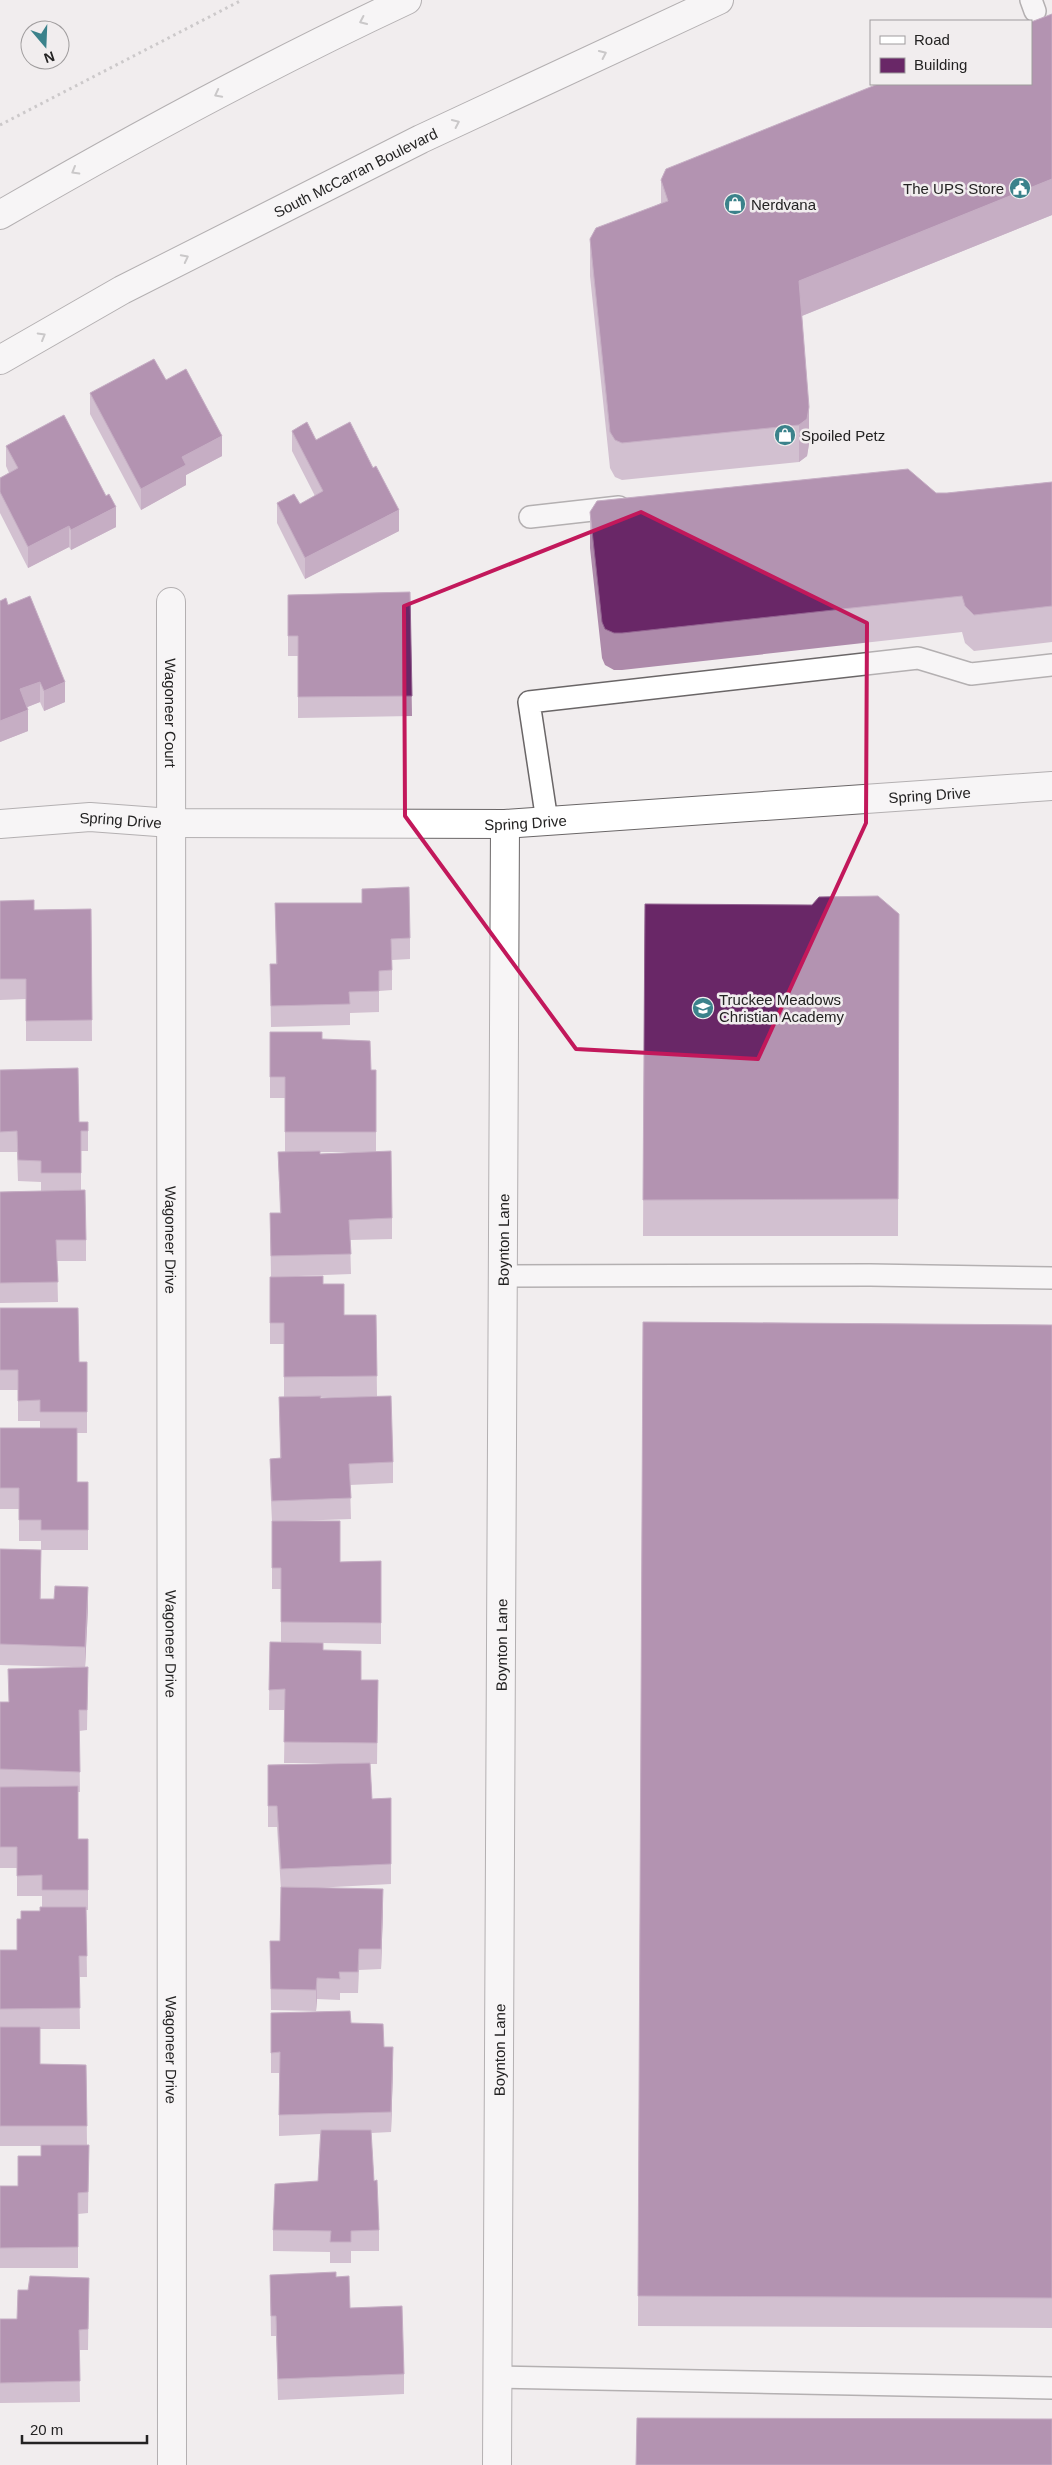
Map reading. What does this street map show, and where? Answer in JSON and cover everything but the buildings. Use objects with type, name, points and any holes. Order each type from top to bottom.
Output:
[{"type":"street","points":[[0,214],[141,134],[335,34],[407,0]]},
{"type":"street","name":"South McCarran Boulevard","points":[[0,360],[122,290],[377,161],[719,0]]},
{"type":"street","name":"Wagoneer Court","points":[[171,602],[171,824]]},
{"type":"street","name":"Spring Drive","points":[[0,824],[90,817],[171,824],[505,824],[1052,786]]},
{"type":"street","name":"Wagoneer Drive","points":[[171,824],[172,2465]]},
{"type":"street","name":"Boynton Lane","points":[[497,2465],[505,824]]},
{"type":"lane","points":[[530,517],[637,506]]},
{"type":"lane","points":[[547,821],[530,702],[918,658],[971,674],[1052,665]]},
{"type":"lane","points":[[503,1276],[870,1275],[1052,1278]]},
{"type":"lane","points":[[497,2377],[1052,2388]]},
{"type":"path","points":[[0,125],[242,0]]},
{"type":"highlighted area","points":[[641,512],[867,623],[866,823],[758,1059],[576,1049],[405,816],[404,606]]},
{"type":"place","name":"The UPS Store","points":[[1020,188]]},
{"type":"place","name":"Nerdvana","points":[[735,204]]},
{"type":"place","name":"Spoiled Petz","points":[[785,435]]},
{"type":"place","name":"Truckee Meadows Christian Academy","points":[[703,1008]]}]
